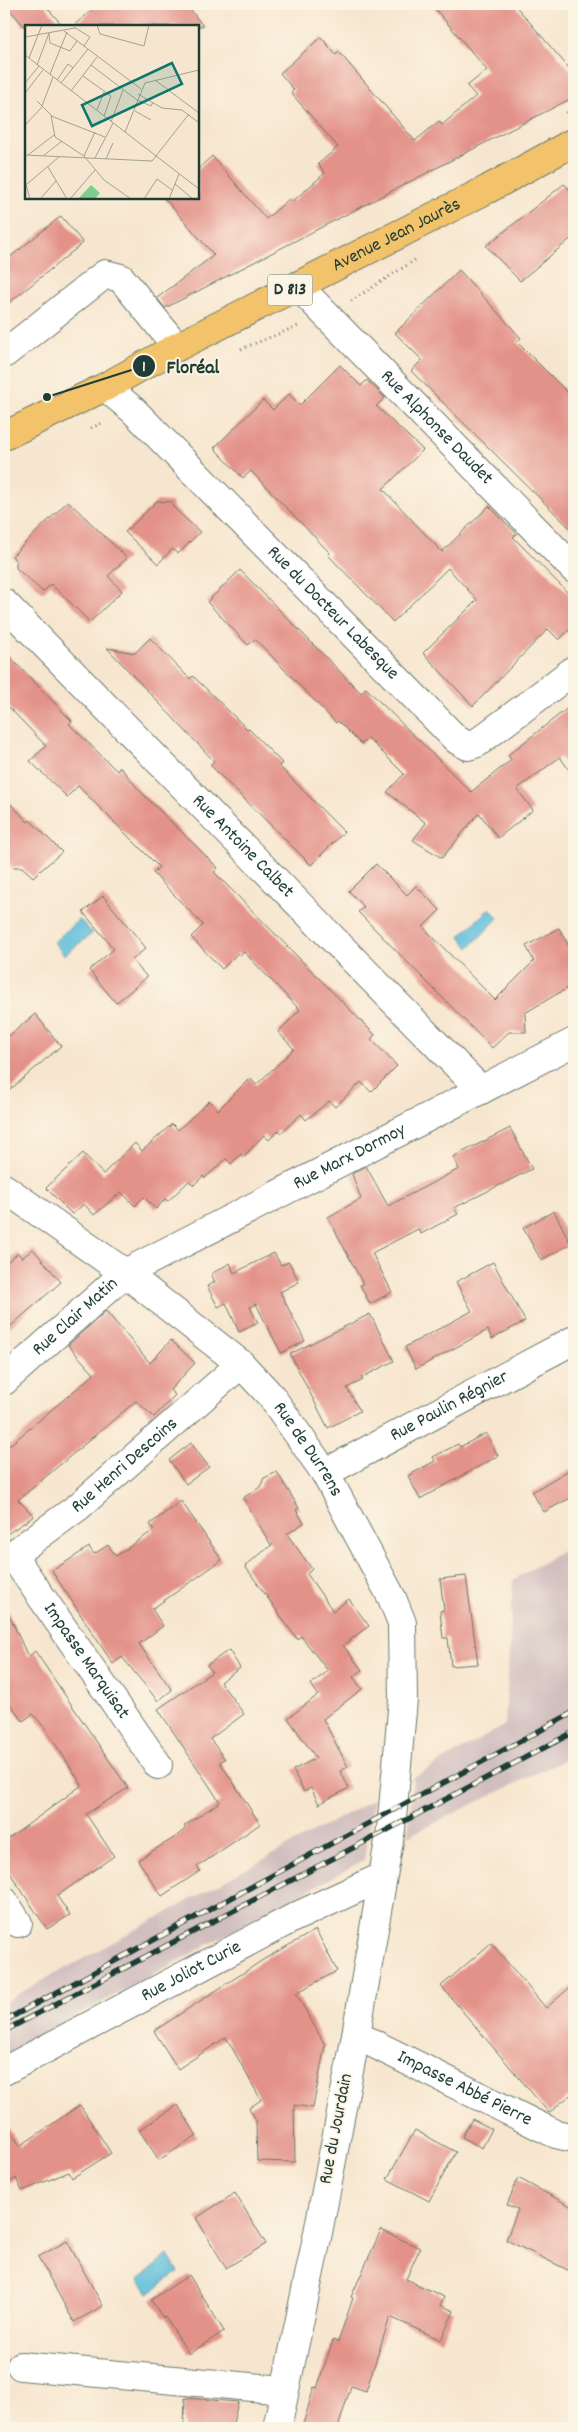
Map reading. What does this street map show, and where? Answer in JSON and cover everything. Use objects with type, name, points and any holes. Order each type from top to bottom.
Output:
[{"type":"main road","name":"Avenue Jean Jaurès","points":[[4,436],[105,387],[177,347],[488,189],[574,142]]},
{"type":"street","points":[[4,354],[105,274],[121,278],[177,347]]},
{"type":"street","name":"Rue Alphonse Daudet","points":[[298,286],[574,569]]},
{"type":"street","name":"Rue du Docteur Labesque","points":[[105,387],[130,407],[457,740],[468,746],[477,743],[574,670]]},
{"type":"street","name":"Rue Antoine Calbet","points":[[4,603],[481,1090]]},
{"type":"street","name":"Rue Marx Dormoy","points":[[125,1273],[574,1042]]},
{"type":"street","name":"Rue de Durrens","points":[[4,1188],[125,1273],[241,1364],[271,1396],[326,1473],[392,1598],[402,1623],[403,1700],[391,1829]]},
{"type":"street","name":"Rue Clair Matin","points":[[4,1381],[125,1273]]},
{"type":"street","name":"Rue Paulin Régnier","points":[[326,1473],[574,1340]]},
{"type":"street","name":"Rue Henri Descoins","points":[[8,1559],[78,1507],[241,1364]]},
{"type":"street","name":"Impasse Marquisat","points":[[8,1559],[158,1765]]},
{"type":"street","name":"Rue du Jourdain","points":[[276,2428],[317,2238],[356,2035],[391,1829]]},
{"type":"street","name":"Rue Joliot Curie","points":[[4,2071],[294,1917],[382,1877]]},
{"type":"street","points":[[4,1901],[18,1923]]},
{"type":"street","name":"Impasse Abbé Pierre","points":[[356,2035],[556,2134],[574,2138]]},
{"type":"street","points":[[21,2366],[284,2390]]},
{"type":"path","points":[[234,351],[327,315],[420,257]]},
{"type":"path","points":[[85,430],[130,407]]},
{"type":"shaded area","points":[[574,1544],[574,1755],[408,1836],[413,1778],[505,1725],[513,1580]]},
{"type":"shaded area","points":[[374,1799],[364,1860],[4,2055],[4,2002]]},
{"type":"water","points":[[490,908],[498,918],[469,948],[460,936]]},
{"type":"water","points":[[79,919],[93,933],[64,955],[54,942]]},
{"type":"water","points":[[168,2255],[178,2272],[149,2293],[139,2279]]},
{"type":"building","points":[[5,4],[44,4],[62,25],[25,25]]},
{"type":"building","points":[[99,4],[186,4],[203,26],[199,25],[74,25]]},
{"type":"building","points":[[431,4],[514,4],[574,74],[574,97],[165,308],[157,298],[214,255],[165,199],[199,199],[199,168],[212,156],[266,219],[289,199],[292,202],[325,173],[318,164],[338,147],[291,93],[294,90],[280,73],[321,37],[336,55],[339,52],[415,141],[439,121],[442,125],[476,96],[467,86],[487,70]]},
{"type":"building","points":[[564,184],[574,194],[574,236],[520,281],[486,246]]},
{"type":"building","points":[[61,216],[83,243],[4,307],[4,262]]},
{"type":"building","points":[[459,270],[521,338],[517,342],[574,399],[574,532],[411,371],[422,360],[395,333]]},
{"type":"building","points":[[340,365],[361,386],[367,380],[385,398],[376,406],[423,450],[383,489],[442,552],[489,506],[517,534],[513,537],[574,599],[574,625],[559,640],[548,629],[473,706],[423,653],[477,600],[448,568],[393,622],[251,471],[243,478],[214,448],[263,400],[273,410],[289,394],[300,405]]},
{"type":"building","points":[[68,501],[127,558],[108,576],[122,591],[90,622],[51,584],[43,592],[16,568],[16,561],[12,556]]},
{"type":"building","points":[[157,501],[172,502],[173,507],[200,532],[178,554],[172,549],[158,564],[125,532]]},
{"type":"building","points":[[240,570],[361,693],[366,688],[471,792],[511,760],[508,755],[574,703],[574,777],[560,757],[517,789],[533,810],[498,838],[479,813],[442,858],[413,840],[426,823],[387,792],[404,774],[368,738],[361,744],[338,721],[336,723],[255,639],[248,645],[207,602]]},
{"type":"building","points":[[150,638],[190,679],[193,676],[248,728],[282,763],[279,766],[344,832],[311,865],[210,765],[214,761],[107,648],[135,653]]},
{"type":"building","points":[[4,651],[72,721],[69,724],[117,771],[120,767],[139,790],[218,868],[214,872],[375,1035],[371,1039],[397,1066],[371,1092],[361,1082],[335,1107],[329,1101],[306,1120],[301,1114],[281,1133],[279,1130],[269,1140],[264,1135],[243,1157],[241,1154],[231,1164],[226,1159],[205,1178],[203,1176],[194,1185],[189,1181],[168,1201],[165,1199],[156,1209],[144,1197],[135,1206],[121,1192],[94,1215],[84,1204],[72,1214],[46,1188],[83,1153],[103,1174],[135,1143],[142,1151],[172,1124],[178,1130],[209,1101],[218,1110],[250,1078],[256,1085],[294,1049],[278,1032],[300,1010],[244,952],[240,955],[238,953],[222,969],[191,937],[203,925],[153,873],[159,867],[78,786],[67,797],[30,761],[46,746],[4,702]]},
{"type":"building","points":[[4,797],[28,822],[30,820],[62,852],[33,877],[22,867],[13,867],[4,857]]},
{"type":"building","points":[[376,864],[407,895],[416,886],[440,910],[423,927],[495,1000],[534,961],[526,946],[559,928],[574,956],[574,984],[525,1013],[526,1032],[509,1032],[492,1048],[358,912],[364,907],[349,891]]},
{"type":"building","points":[[103,896],[146,948],[132,960],[147,977],[116,1003],[89,970],[114,949],[83,912]]},
{"type":"building","points":[[35,1014],[61,1046],[4,1095],[4,1040]]},
{"type":"building","points":[[510,1128],[532,1169],[454,1208],[458,1214],[421,1234],[418,1229],[372,1253],[392,1292],[370,1304],[360,1285],[363,1284],[328,1217],[361,1199],[352,1174],[366,1166],[388,1206],[459,1169],[453,1157]]},
{"type":"building","points":[[554,1211],[571,1244],[541,1260],[523,1228]]},
{"type":"building","points":[[33,1249],[61,1282],[4,1332],[4,1265],[18,1253],[22,1258]]},
{"type":"building","points":[[274,1253],[281,1265],[289,1262],[299,1282],[280,1292],[305,1341],[281,1353],[256,1304],[250,1307],[258,1323],[239,1332],[226,1303],[218,1307],[207,1286],[215,1282],[211,1274],[230,1263],[234,1273]]},
{"type":"building","points":[[493,1262],[525,1321],[492,1339],[488,1330],[416,1369],[405,1347],[472,1311],[456,1282]]},
{"type":"building","points":[[106,1311],[150,1363],[171,1340],[195,1363],[170,1390],[175,1395],[154,1417],[136,1401],[18,1500],[34,1516],[4,1536],[4,1450],[94,1374],[68,1345]]},
{"type":"building","points":[[370,1314],[394,1361],[361,1378],[363,1380],[347,1388],[360,1411],[328,1428],[290,1354]]},
{"type":"building","points":[[486,1433],[498,1456],[420,1499],[408,1476],[435,1461],[433,1457],[458,1444],[460,1447]]},
{"type":"building","points":[[191,1443],[209,1467],[186,1484],[169,1460]]},
{"type":"building","points":[[574,1467],[574,1496],[544,1512],[532,1492]]},
{"type":"building","points":[[277,1472],[299,1508],[296,1510],[304,1523],[287,1534],[312,1569],[307,1574],[333,1611],[349,1599],[369,1626],[343,1645],[362,1670],[353,1677],[362,1689],[323,1719],[348,1767],[340,1771],[349,1788],[319,1804],[311,1788],[304,1792],[293,1770],[316,1758],[288,1718],[318,1695],[311,1684],[328,1671],[301,1636],[297,1639],[245,1566],[273,1544],[271,1545],[243,1498],[260,1487],[264,1478]]},
{"type":"building","points":[[181,1501],[222,1560],[152,1609],[163,1626],[139,1644],[172,1690],[158,1701],[122,1657],[113,1664],[52,1571],[89,1547],[94,1554],[108,1545],[116,1556],[154,1530],[150,1524]]},
{"type":"building","points":[[466,1576],[478,1664],[451,1666],[448,1638],[443,1638],[440,1611],[444,1610],[440,1579]]},
{"type":"building","points":[[4,1603],[28,1657],[35,1651],[128,1788],[86,1814],[114,1856],[57,1896],[70,1915],[47,1929],[4,1864],[4,1842],[82,1785],[45,1728],[33,1714],[23,1721],[4,1696]]},
{"type":"building","points":[[229,1650],[240,1668],[220,1682],[244,1714],[210,1739],[225,1759],[220,1762],[260,1824],[197,1867],[200,1871],[162,1896],[138,1860],[177,1836],[186,1828],[184,1826],[220,1802],[158,1709],[212,1672],[207,1665]]},
{"type":"building","points":[[316,1930],[337,1971],[296,1993],[325,2045],[313,2108],[294,2105],[295,2162],[257,2161],[256,2120],[249,2108],[261,2100],[226,2037],[178,2069],[154,2031],[266,1958]]},
{"type":"building","points":[[491,1943],[546,2008],[574,1984],[574,2092],[549,2113],[441,1986]]},
{"type":"building","points":[[80,2105],[111,2153],[72,2178],[69,2172],[22,2191],[16,2178],[4,2186],[4,2121],[20,2146]]},
{"type":"building","points":[[178,2105],[197,2136],[159,2160],[139,2130]]},
{"type":"building","points":[[472,2119],[492,2129],[482,2148],[462,2137]]},
{"type":"building","points":[[415,2130],[456,2152],[429,2201],[387,2179]]},
{"type":"building","points":[[518,2178],[574,2208],[574,2273],[506,2240],[518,2209],[507,2205]]},
{"type":"building","points":[[235,2193],[266,2244],[226,2268],[196,2218]]},
{"type":"building","points":[[381,2230],[420,2248],[406,2279],[444,2297],[440,2305],[454,2311],[441,2340],[390,2317],[366,2391],[351,2386],[338,2428],[302,2428],[314,2387],[317,2388],[333,2340],[338,2342],[353,2298],[351,2297]]},
{"type":"building","points":[[67,2241],[103,2306],[74,2322],[38,2257]]},
{"type":"building","points":[[189,2275],[224,2331],[189,2354],[165,2317],[163,2318],[151,2300]]},
{"type":"building","points":[[185,2398],[238,2402],[232,2428],[184,2428]]},
{"type":"railway","points":[[4,2021],[574,1712]]},
{"type":"railway","points":[[4,2031],[574,1732]]},
{"type":"place","name":"Floréal","points":[[47,397]]}]
